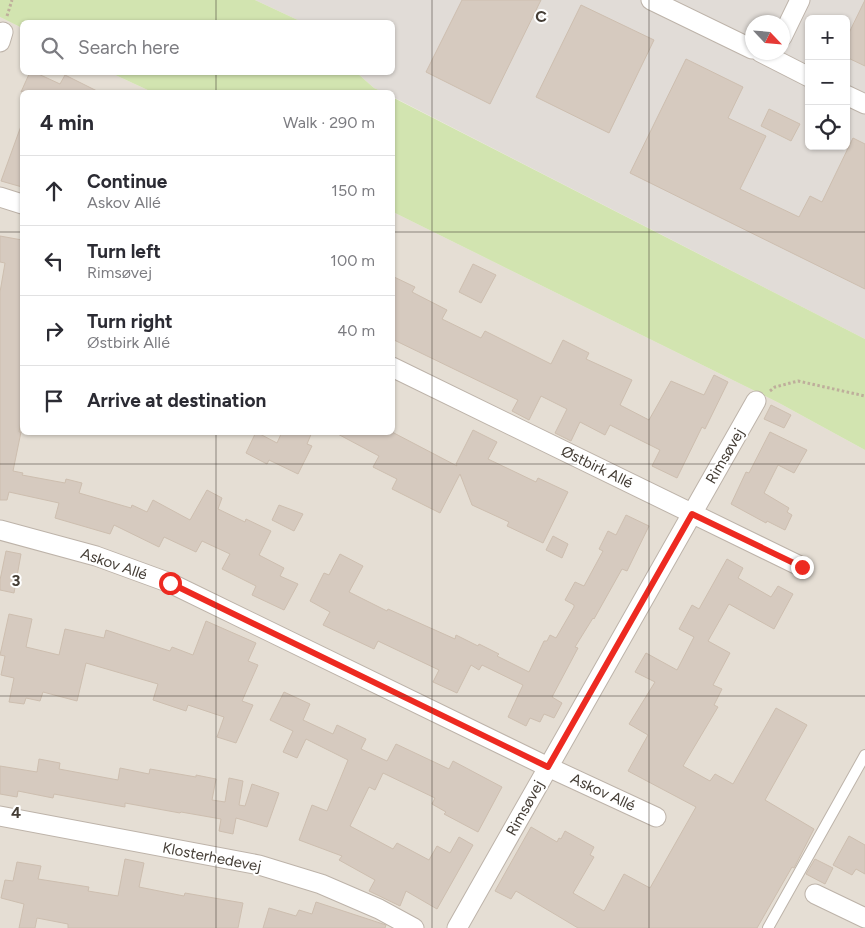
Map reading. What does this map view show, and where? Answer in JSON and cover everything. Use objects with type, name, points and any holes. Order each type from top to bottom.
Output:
[{"type":"street","points":[[652,0],[745,46]]},
{"type":"street","points":[[790,21],[800,0]]},
{"type":"street","points":[[779,60],[805,75]]},
{"type":"street","points":[[850,97],[865,104]]},
{"type":"street","points":[[0,197],[20,203]]},
{"type":"street","name":"Østbirk Allé","points":[[395,369],[802,567]]},
{"type":"street","name":"Rimsøvej","points":[[457,928],[756,401]]},
{"type":"street","name":"Askov Allé","points":[[0,530],[96,556],[170,583],[548,767],[656,817]]},
{"type":"street","name":"Klosterhedevej","points":[[0,816],[259,865],[322,884],[379,909],[414,928]]},
{"type":"street","points":[[815,894],[865,918]]},
{"type":"lane","points":[[768,928],[865,755]]},
{"type":"path","points":[[756,401],[775,387],[798,381],[865,396]]},
{"type":"shaded area","points":[[255,0],[865,0],[865,339],[395,98],[395,90],[378,90],[359,75],[395,75],[395,20],[298,20]]},
{"type":"shaded area","points":[[0,17],[20,27],[20,75],[115,75],[148,90],[20,90],[20,435],[395,435],[395,213],[779,403],[865,450],[865,928],[0,928]]},
{"type":"green space","points":[[0,0],[255,0],[298,20],[20,20],[20,27],[0,17]]},
{"type":"green space","points":[[115,75],[359,75],[378,90],[148,90]]},
{"type":"green space","points":[[395,99],[865,339],[865,450],[779,403],[395,213]]},
{"type":"building","points":[[462,0],[541,0],[490,104],[426,72]]},
{"type":"building","points":[[865,0],[865,66],[850,59],[850,31]]},
{"type":"building","points":[[581,5],[654,40],[609,133],[536,97]]},
{"type":"building","points":[[686,59],[743,87],[728,118],[766,136],[740,189],[799,217],[810,196],[822,202],[847,150],[850,150],[853,138],[865,144],[865,289],[630,173]]},
{"type":"building","points":[[29,75],[40,75],[60,84],[65,75],[95,90],[22,90]]},
{"type":"building","points":[[769,109],[800,124],[791,141],[761,126]]},
{"type":"building","points":[[20,129],[20,186],[1,181]]},
{"type":"building","points":[[0,236],[20,240],[20,435],[13,471],[23,473],[22,475],[65,483],[66,479],[82,483],[79,493],[131,508],[132,505],[147,512],[153,500],[190,520],[207,490],[222,498],[218,509],[245,522],[246,519],[271,531],[259,555],[284,568],[280,576],[298,584],[284,610],[252,595],[256,586],[222,569],[230,554],[202,541],[196,552],[164,537],[159,547],[114,525],[110,534],[55,518],[59,503],[9,492],[7,500],[0,500],[0,292],[5,263],[0,262]]},
{"type":"building","points":[[473,264],[496,275],[481,303],[459,292]]},
{"type":"building","points":[[395,277],[415,287],[412,292],[447,310],[442,319],[481,338],[485,331],[551,364],[563,340],[589,353],[586,359],[632,380],[620,405],[649,420],[671,381],[704,395],[714,375],[728,382],[705,429],[702,427],[677,478],[652,466],[660,450],[610,425],[605,435],[580,422],[571,441],[555,433],[567,409],[541,396],[529,420],[512,411],[518,400],[395,340]]},
{"type":"building","points":[[771,405],[791,415],[784,428],[764,419]]},
{"type":"building","points":[[473,430],[497,442],[488,459],[536,482],[538,478],[568,492],[543,543],[507,526],[509,522],[472,505],[460,474],[440,513],[392,489],[397,479],[373,467],[379,456],[340,435],[395,434],[457,466],[456,464]]},
{"type":"building","points":[[770,432],[807,450],[794,473],[778,465],[764,493],[789,508],[787,512],[792,515],[785,530],[767,521],[766,523],[731,504],[746,472],[749,473]]},
{"type":"building","points":[[255,435],[262,435],[277,443],[281,435],[311,435],[307,444],[312,446],[298,474],[269,460],[267,464],[246,453]]},
{"type":"building","points":[[279,505],[303,514],[294,531],[272,520]]},
{"type":"building","points":[[626,515],[649,526],[627,571],[622,569],[594,619],[575,647],[578,648],[552,697],[562,703],[554,718],[544,714],[540,722],[530,718],[526,726],[508,717],[523,685],[482,665],[479,670],[471,665],[457,693],[433,682],[439,670],[378,641],[374,649],[323,625],[330,612],[310,601],[324,573],[329,575],[340,554],[363,566],[349,592],[387,611],[388,609],[455,639],[456,635],[478,646],[479,644],[499,654],[497,656],[529,672],[544,641],[547,641],[550,635],[556,638],[574,607],[574,605],[565,600],[575,582],[584,586],[603,551],[599,549],[608,531],[616,535]]},
{"type":"building","points":[[553,536],[568,544],[562,558],[546,550]]},
{"type":"building","points":[[6,551],[21,554],[14,593],[0,590],[0,580]]},
{"type":"building","points":[[727,559],[743,568],[738,578],[771,597],[778,586],[793,594],[774,629],[729,604],[708,641],[730,653],[713,685],[722,689],[714,705],[718,707],[683,766],[710,781],[715,774],[733,784],[776,708],[807,725],[765,800],[814,829],[794,868],[792,867],[757,928],[578,928],[516,891],[511,899],[495,891],[531,827],[557,842],[565,831],[594,847],[590,855],[594,857],[573,893],[604,911],[624,874],[650,888],[696,807],[628,771],[648,735],[629,724],[655,682],[635,672],[646,653],[677,670],[694,637],[679,629],[692,605],[699,609]]},
{"type":"building","points":[[9,614],[32,619],[26,647],[59,655],[65,629],[104,638],[106,630],[170,651],[172,647],[193,655],[206,621],[256,643],[248,661],[258,665],[242,701],[253,705],[236,743],[217,737],[224,717],[188,705],[186,711],[153,700],[158,684],[86,663],[77,701],[43,692],[40,701],[26,698],[24,704],[9,702],[14,678],[1,675],[5,656],[0,655]]},
{"type":"building","points":[[284,692],[310,704],[303,720],[333,734],[337,725],[366,739],[361,749],[387,761],[396,744],[449,769],[453,761],[502,787],[478,832],[444,814],[446,812],[432,804],[435,798],[383,773],[375,790],[369,787],[350,826],[393,849],[397,843],[429,860],[437,846],[450,853],[459,837],[473,845],[437,909],[406,891],[400,906],[369,891],[375,880],[339,860],[342,856],[299,840],[312,805],[327,811],[348,760],[306,739],[297,758],[283,752],[293,731],[270,720]]},
{"type":"building","points":[[39,759],[60,763],[59,769],[118,780],[120,768],[149,774],[150,769],[216,779],[212,800],[225,802],[229,778],[243,781],[239,805],[245,806],[252,784],[279,793],[267,827],[236,818],[233,834],[219,831],[221,819],[181,812],[125,803],[125,807],[54,794],[53,798],[18,791],[17,797],[0,794],[0,766],[37,772]]},
{"type":"building","points":[[849,836],[865,845],[865,874],[856,869],[852,875],[833,865]]},
{"type":"building","points":[[125,859],[144,863],[139,887],[184,896],[185,893],[243,903],[238,928],[68,928],[68,924],[37,918],[35,928],[19,928],[24,904],[1,898],[5,880],[13,881],[17,862],[41,866],[38,879],[89,887],[88,891],[118,896]]},
{"type":"building","points":[[815,859],[833,868],[825,884],[806,874]]},
{"type":"building","points":[[316,902],[386,925],[385,928],[263,928],[269,908],[296,916],[299,910],[312,914]]},
{"type":"route","points":[[170,583],[548,767],[692,514],[802,567]]}]
